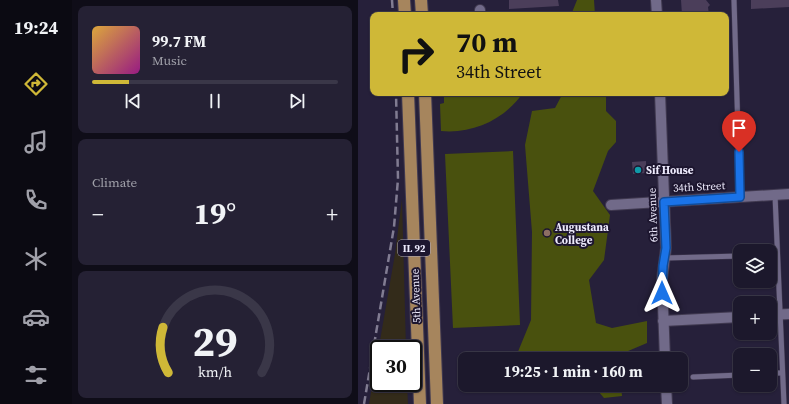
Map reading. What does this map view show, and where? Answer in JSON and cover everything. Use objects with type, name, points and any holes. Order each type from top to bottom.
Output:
[{"type":"main road","points":[[404,0],[405,12]]},
{"type":"main road","points":[[421,0],[422,12]]},
{"type":"main road","name":"5th Avenue","points":[[408,96],[420,404]]},
{"type":"main road","name":"5th Avenue","points":[[425,96],[437,404]]},
{"type":"street","points":[[656,0],[657,12]]},
{"type":"street","name":"6th Avenue","points":[[660,96],[665,258],[662,279],[665,352]]},
{"type":"street","name":"34th Street","points":[[611,205],[789,194]]},
{"type":"street","points":[[663,321],[733,317]]},
{"type":"street","points":[[666,392],[667,404]]},
{"type":"lane","points":[[734,0],[740,197]]},
{"type":"lane","points":[[775,195],[777,244]]},
{"type":"lane","points":[[777,255],[784,404]]},
{"type":"lane","points":[[665,258],[733,256]]},
{"type":"lane","points":[[777,372],[782,372]]},
{"type":"lane","points":[[693,377],[733,375]]},
{"type":"shaded area","points":[[402,199],[406,340],[380,340],[395,254]]},
{"type":"shaded area","points":[[371,392],[407,392],[408,404],[369,404]]},
{"type":"green space","points":[[577,0],[594,0],[595,12],[572,12]]},
{"type":"green space","points":[[444,96],[521,96],[507,111],[497,118],[465,130],[441,131],[440,104],[444,103]]},
{"type":"green space","points":[[561,96],[606,96],[606,111],[616,121],[616,142],[608,151],[593,191],[610,215],[604,260],[589,280],[596,323],[612,328],[647,321],[647,343],[626,352],[518,352],[531,320],[532,232],[525,145],[532,111],[555,108]]},
{"type":"green space","points":[[513,151],[520,325],[453,328],[445,154]]},
{"type":"green space","points":[[599,392],[622,392],[622,396],[604,398]]},
{"type":"building","points":[[509,0],[558,0],[559,6],[509,9]]},
{"type":"building","points":[[681,0],[706,0],[710,5],[708,7],[709,12],[682,12]]},
{"type":"building","points":[[751,0],[789,0],[789,7],[751,9]]},
{"type":"building","name":"Sif House","points":[[646,161],[646,173],[633,174],[632,162]]},
{"type":"railway","points":[[392,0],[393,12]]},
{"type":"railway","points":[[364,404],[394,227],[398,179],[396,96]]},
{"type":"place","name":"Sif House","points":[[638,170]]},
{"type":"place","name":"Augustana College","points":[[547,233]]},
{"type":"route","points":[[662,293],[663,266],[666,248],[664,202],[740,197],[739,152]]}]
